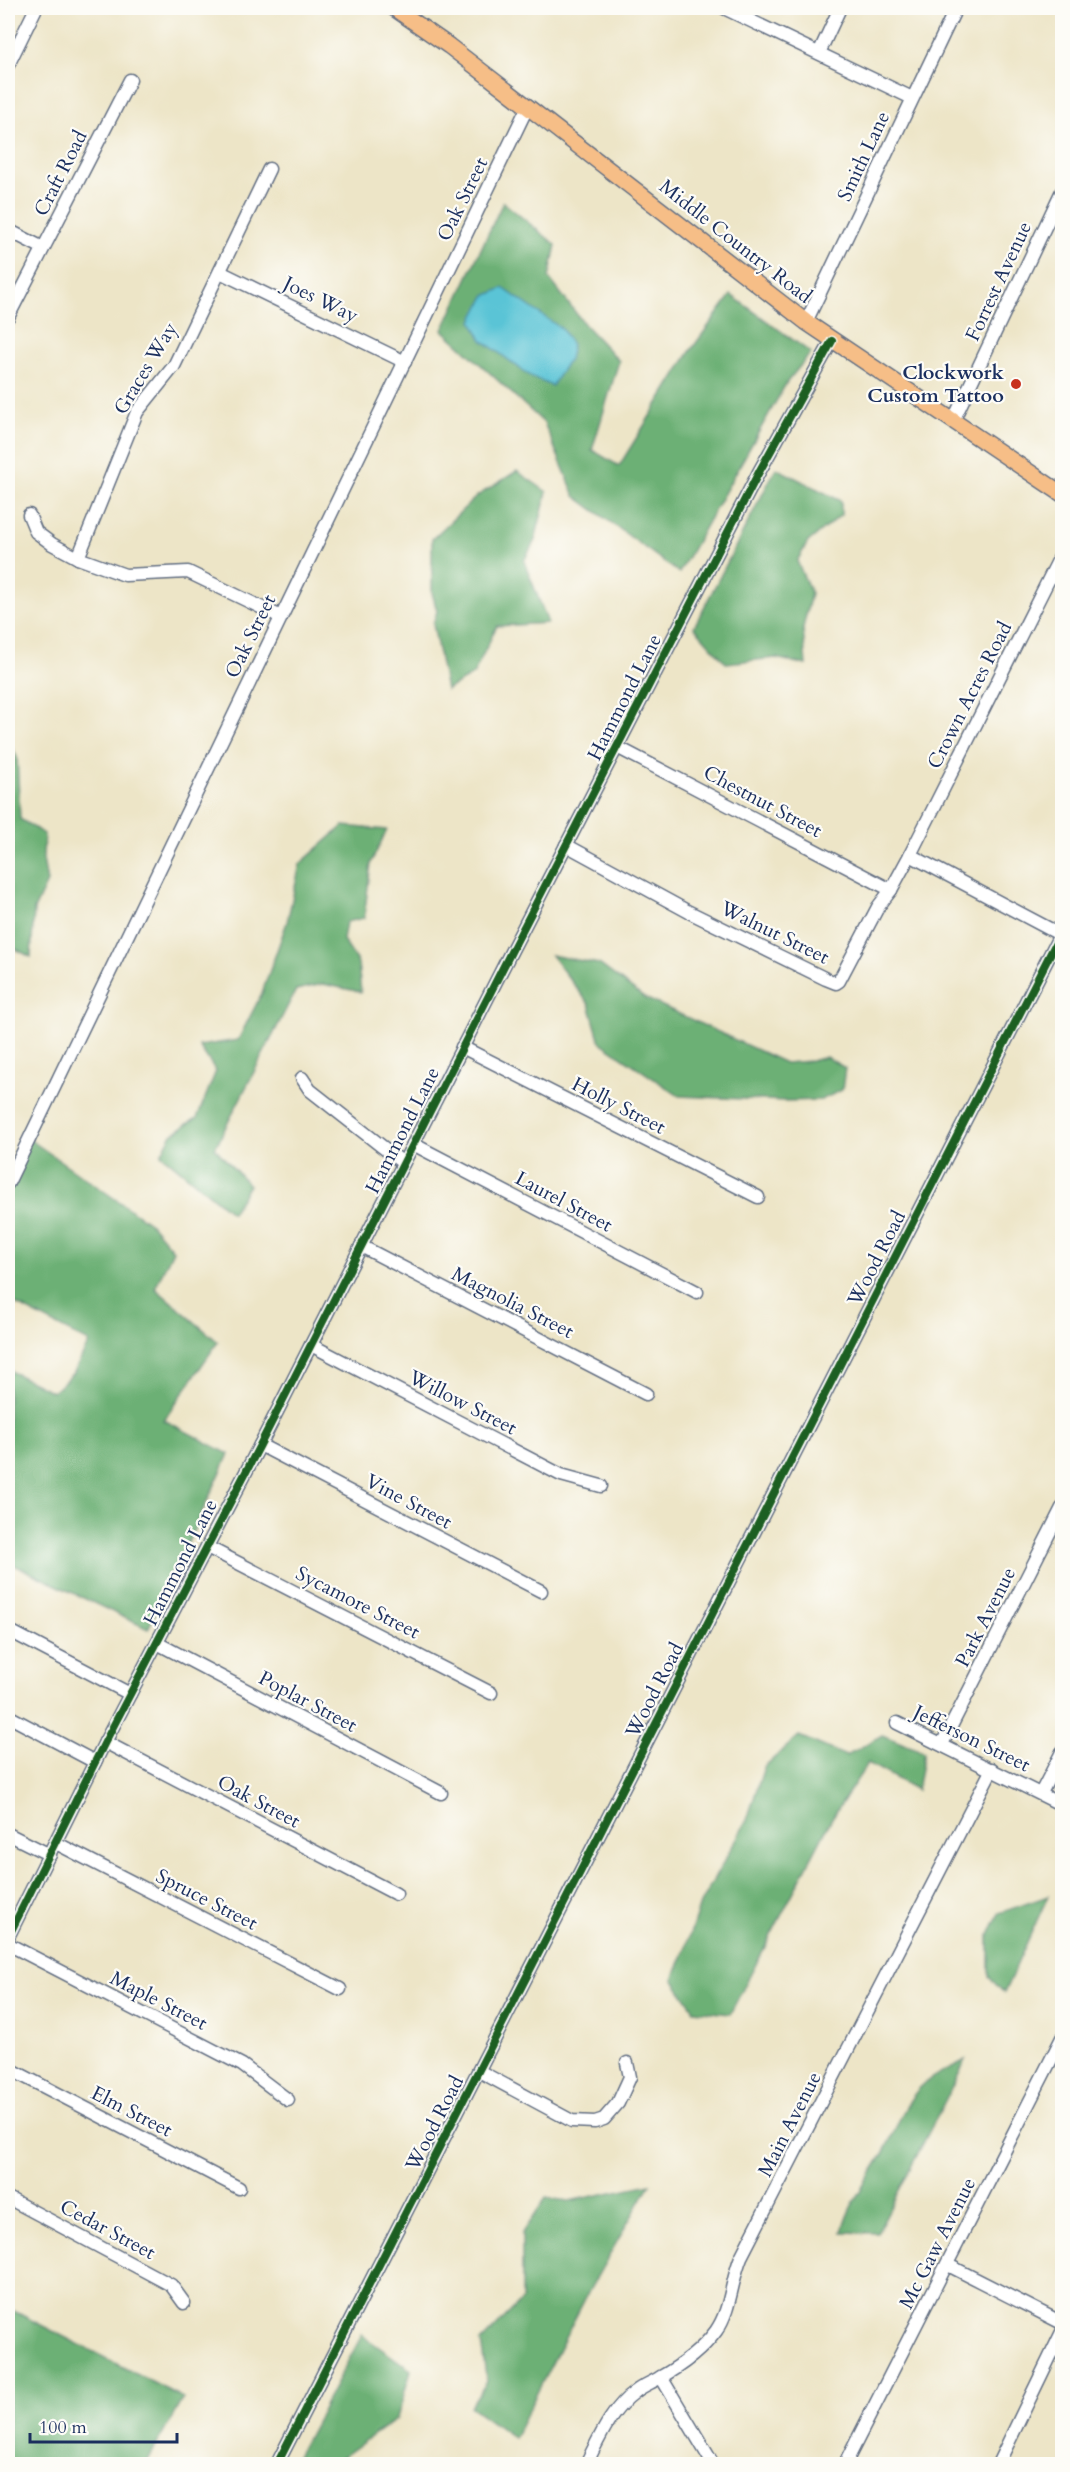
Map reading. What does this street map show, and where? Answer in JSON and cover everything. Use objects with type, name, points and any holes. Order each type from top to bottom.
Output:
[{"type":"main road","name":"Middle Country Road","points":[[394,8],[528,106],[832,341],[1062,494]]},
{"type":"street","points":[[8,65],[36,8]]},
{"type":"street","points":[[724,8],[912,98]]},
{"type":"street","points":[[819,53],[840,8]]},
{"type":"street","name":"Smith Lane","points":[[806,322],[956,8]]},
{"type":"street","name":"Craft Road","points":[[8,317],[130,80]]},
{"type":"street","name":"Oak Street","points":[[8,1183],[528,106]]},
{"type":"street","name":"Graces Way","points":[[78,558],[137,412],[174,366],[269,169]]},
{"type":"street","name":"Forrest Avenue","points":[[953,421],[1062,191]]},
{"type":"street","points":[[8,230],[43,248]]},
{"type":"street","name":"Joes Way","points":[[220,272],[405,362]]},
{"type":"street","name":"Hammond Lane","points":[[8,1937],[105,1742],[260,1445],[566,845],[759,472],[832,341]]},
{"type":"street","points":[[29,515],[36,532],[78,558],[125,575],[188,572],[281,617]]},
{"type":"street","name":"Crown Acres Road","points":[[910,855],[1062,553]]},
{"type":"street","name":"Chestnut Street","points":[[617,747],[891,890]]},
{"type":"street","name":"Walnut Street","points":[[566,845],[689,912],[836,983],[847,970],[878,907],[891,890],[910,855]]},
{"type":"street","points":[[910,855],[1062,933]]},
{"type":"street","name":"Wood Road","points":[[277,2464],[1062,933]]},
{"type":"street","name":"Holly Street","points":[[462,1047],[758,1197]]},
{"type":"street","points":[[302,1078],[310,1090],[403,1163]]},
{"type":"street","name":"Laurel Street","points":[[413,1144],[696,1292]]},
{"type":"street","name":"Magnolia Street","points":[[361,1246],[646,1394]]},
{"type":"street","name":"Willow Street","points":[[311,1345],[561,1475],[601,1486]]},
{"type":"street","name":"Vine Street","points":[[260,1445],[541,1591]]},
{"type":"street","name":"Park Avenue","points":[[942,1744],[1062,1508]]},
{"type":"street","name":"Sycamore Street","points":[[207,1546],[491,1693]]},
{"type":"street","points":[[8,1630],[130,1694]]},
{"type":"street","name":"Poplar Street","points":[[157,1643],[441,1793]]},
{"type":"street","points":[[8,1716],[95,1762]]},
{"type":"street","name":"Jefferson Street","points":[[897,1723],[1062,1805]]},
{"type":"street","name":"Oak Street","points":[[105,1742],[396,1894]]},
{"type":"street","points":[[1041,1793],[1062,1752]]},
{"type":"street","name":"Main Avenue","points":[[586,2464],[621,2403],[635,2391],[662,2377],[693,2354],[717,2330],[725,2314],[741,2257],[992,1769]]},
{"type":"street","points":[[8,1834],[50,1855]]},
{"type":"street","name":"Spruce Street","points":[[56,1843],[340,1989]]},
{"type":"street","name":"Maple Street","points":[[8,1944],[242,2065],[288,2100]]},
{"type":"street","name":"Mc Gaw Avenue","points":[[845,2464],[1062,2038]]},
{"type":"street","points":[[479,2071],[572,2121],[595,2122],[604,2119],[618,2103],[630,2077],[627,2063]]},
{"type":"street","name":"Elm Street","points":[[8,2068],[239,2188]]},
{"type":"street","name":"Cedar Street","points":[[8,2198],[171,2285],[184,2302]]},
{"type":"street","points":[[948,2265],[1062,2323]]},
{"type":"street","points":[[998,2464],[1062,2332]]},
{"type":"street","points":[[662,2377],[713,2464]]},
{"type":"green space","points":[[503,202],[556,245],[549,278],[585,325],[619,361],[592,450],[619,466],[691,350],[731,295],[811,353],[787,382],[679,573],[575,496],[544,423],[443,330]]},
{"type":"green space","points":[[776,468],[841,501],[841,515],[808,542],[797,561],[811,593],[803,628],[806,665],[776,658],[726,663],[694,627]]},
{"type":"green space","points":[[517,471],[547,492],[535,540],[524,561],[548,623],[497,626],[473,675],[446,690],[433,624],[437,611],[432,593],[432,539],[477,496]]},
{"type":"green space","points":[[8,741],[17,757],[20,819],[44,834],[43,859],[47,882],[34,910],[31,957],[8,945]]},
{"type":"green space","points":[[343,826],[387,830],[371,863],[364,918],[346,922],[343,940],[358,963],[361,992],[323,984],[296,990],[215,1148],[249,1185],[232,1213],[161,1154],[172,1134],[197,1118],[216,1071],[199,1046],[238,1040],[262,993],[287,922],[300,864]]},
{"type":"green space","points":[[551,955],[599,964],[643,997],[785,1063],[826,1057],[845,1068],[842,1090],[821,1100],[785,1101],[679,1096],[600,1042],[589,1004]]},
{"type":"green space","points":[[29,1139],[151,1224],[173,1250],[155,1288],[218,1342],[164,1420],[229,1454],[148,1629],[8,1562],[8,1370],[53,1392],[74,1372],[89,1342],[8,1300],[8,1183]]},
{"type":"green space","points":[[882,1735],[924,1752],[917,1790],[868,1763],[832,1818],[730,2014],[694,2010],[673,1979],[700,1904],[747,1820],[764,1767],[799,1736],[846,1756]]},
{"type":"green space","points":[[1048,1896],[1004,1993],[989,1977],[989,1935],[999,1913]]},
{"type":"green space","points":[[966,2060],[877,2233],[842,2232],[853,2203],[917,2090],[929,2079]]},
{"type":"green space","points":[[650,2184],[590,2289],[514,2438],[470,2406],[487,2382],[481,2342],[522,2300],[522,2233],[546,2198],[569,2201]]},
{"type":"green space","points":[[8,2308],[183,2398],[146,2464],[8,2464]]},
{"type":"green space","points":[[362,2335],[411,2370],[397,2418],[333,2464],[293,2464]]},
{"type":"water","points":[[503,288],[562,329],[572,345],[569,359],[552,386],[530,376],[482,340],[472,321],[485,296]]},
{"type":"cycle path","points":[[8,1937],[105,1742],[260,1445],[513,948],[759,472],[832,341]]},
{"type":"cycle path","points":[[277,2464],[1062,931]]},
{"type":"place","name":"Clockwork Custom Tattoo","points":[[1016,384]]}]
